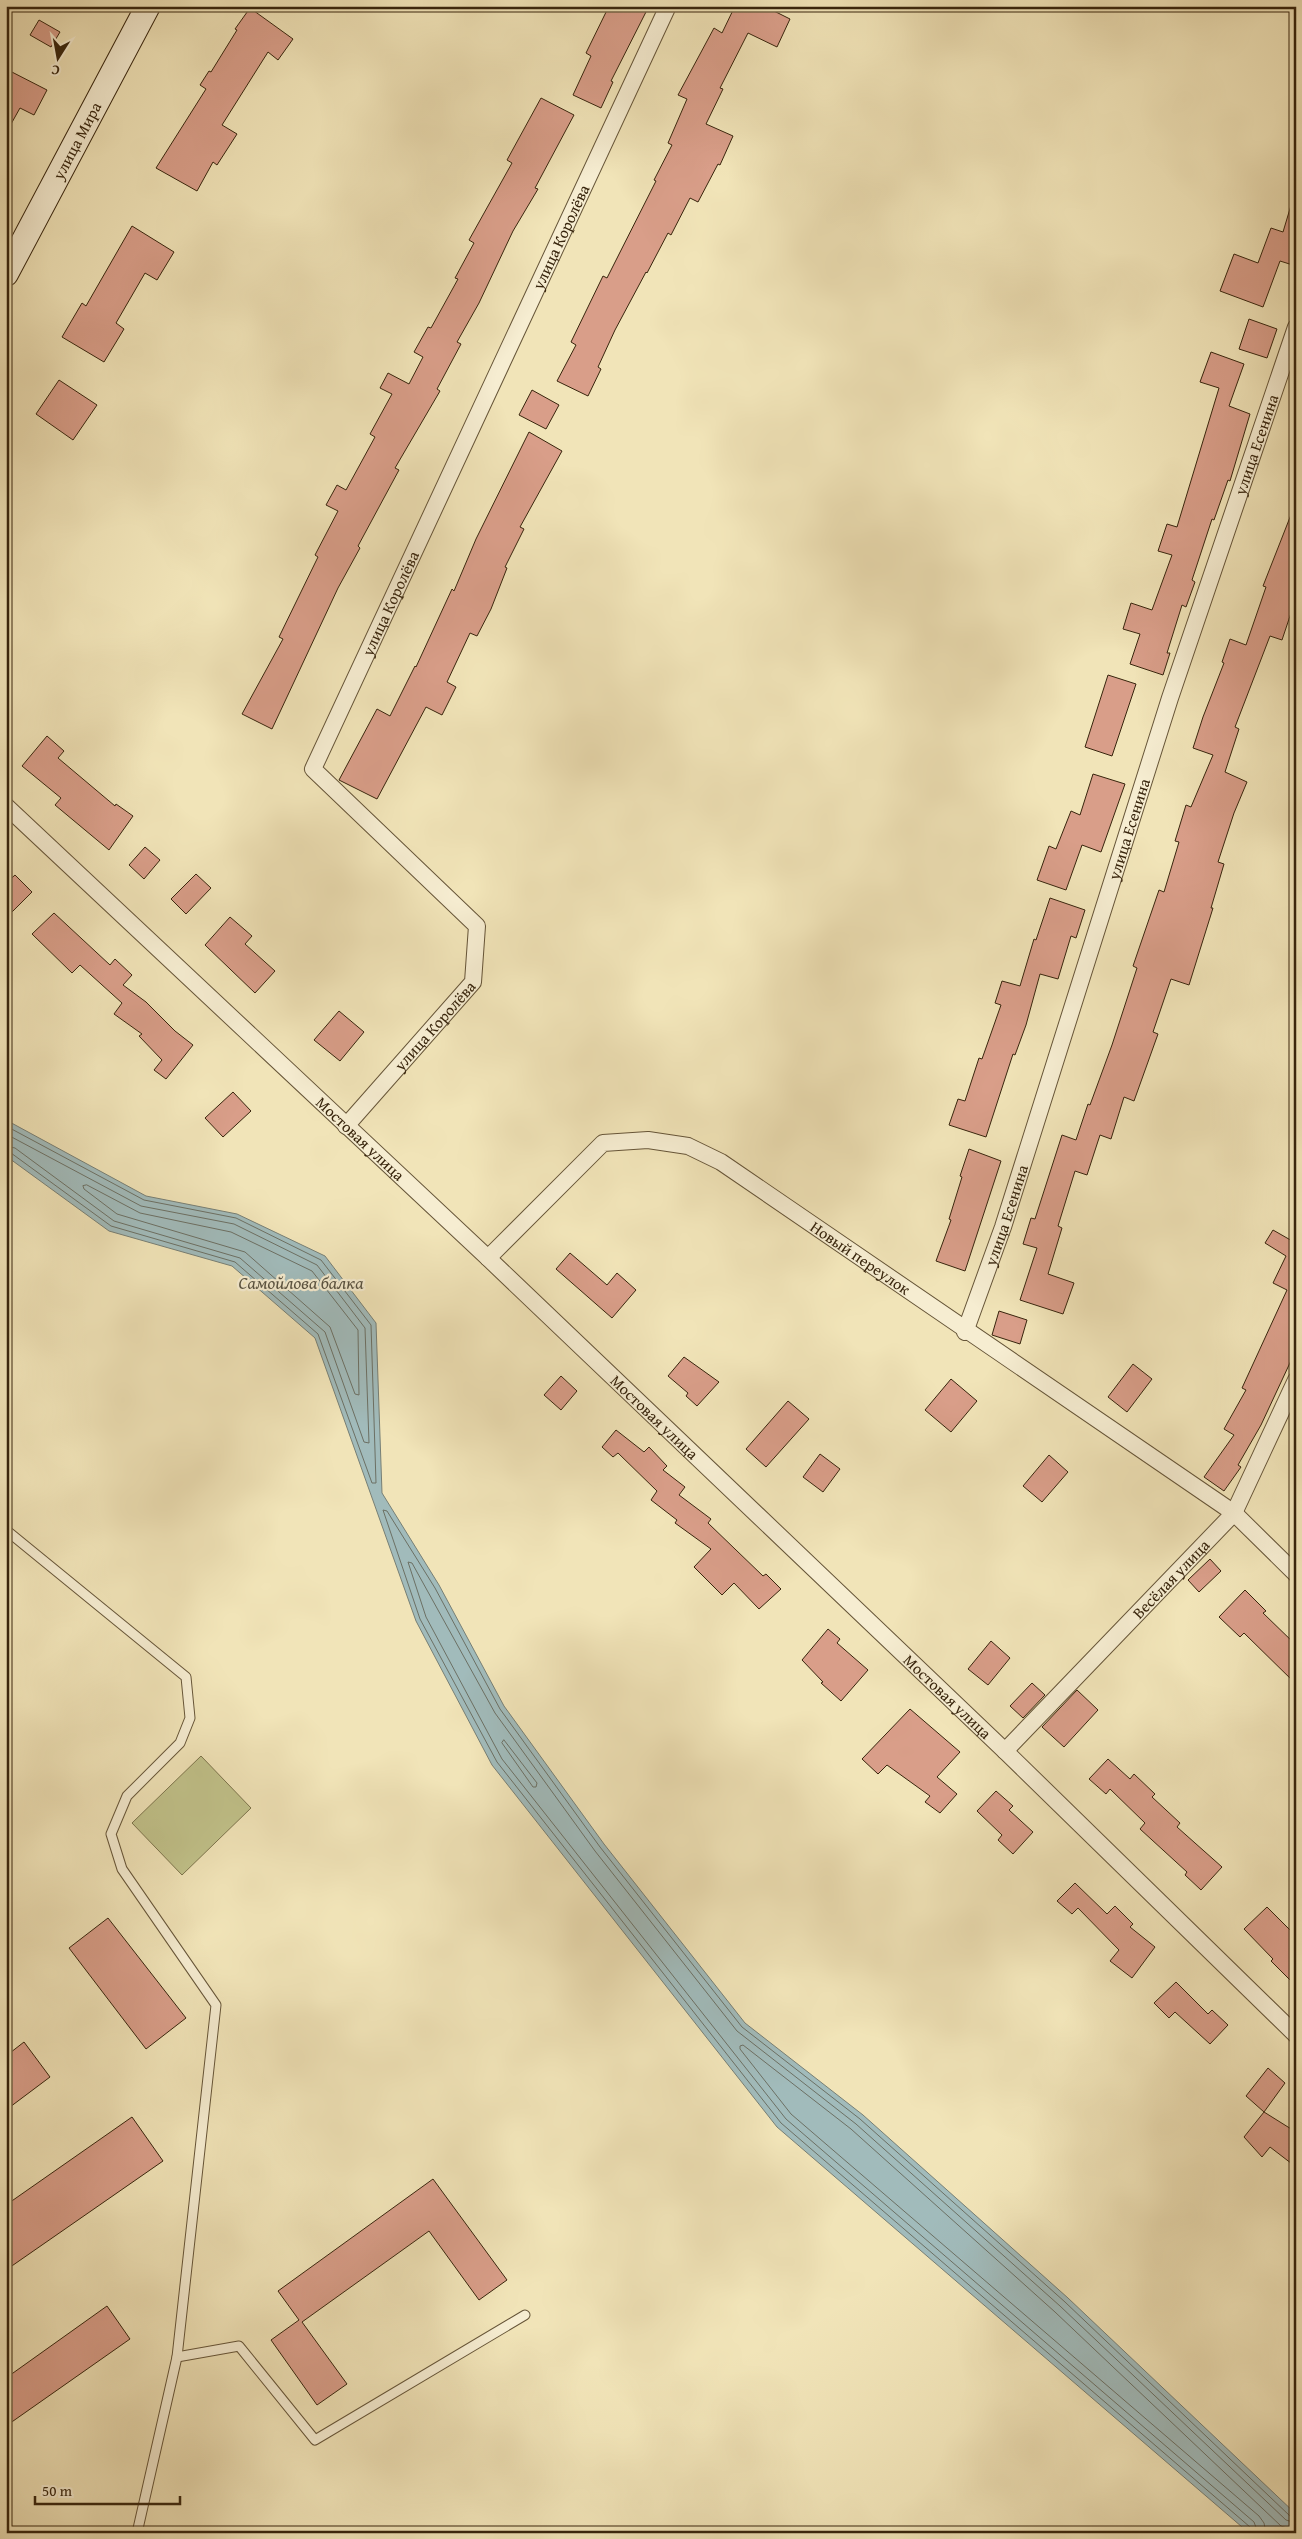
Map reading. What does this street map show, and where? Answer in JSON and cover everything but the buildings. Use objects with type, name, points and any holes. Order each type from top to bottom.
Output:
[{"type":"main road","name":"улица Мира","points":[[6,274],[148,6]]},
{"type":"street","name":"улица Королёва","points":[[346,1126],[474,982],[477,926],[313,769],[668,6]]},
{"type":"street","name":"улица Есенина","points":[[966,1332],[1003,1227],[1170,698],[1296,327]]},
{"type":"street","name":"Мостовая улица","points":[[6,806],[488,1258],[1005,1752],[1296,2035]]},
{"type":"street","name":"Новый переулок","points":[[488,1258],[604,1143],[648,1140],[688,1146],[721,1162],[966,1332],[1234,1514],[1296,1574]]},
{"type":"street","name":"Весёлая улица","points":[[1005,1752],[1234,1514],[1296,1380]]},
{"type":"lane","points":[[6,1530],[186,1677],[190,1718],[180,1743],[127,1796],[110,1834],[122,1869],[216,2005],[177,2357],[137,2533]]},
{"type":"lane","points":[[177,2357],[239,2346],[315,2440],[525,2315]]},
{"type":"green space","points":[[201,1756],[251,1808],[182,1875],[132,1823]]},
{"type":"water","name":"Самойлова балка","points":[[6,1120],[146,1196],[237,1214],[325,1256],[376,1323],[382,1493],[439,1585],[504,1706],[604,1844],[745,2023],[863,2115],[1068,2298],[1296,2514],[1296,2533],[1249,2533],[777,2127],[492,1765],[416,1621],[315,1338],[232,1266],[109,1231],[6,1156]]}]
